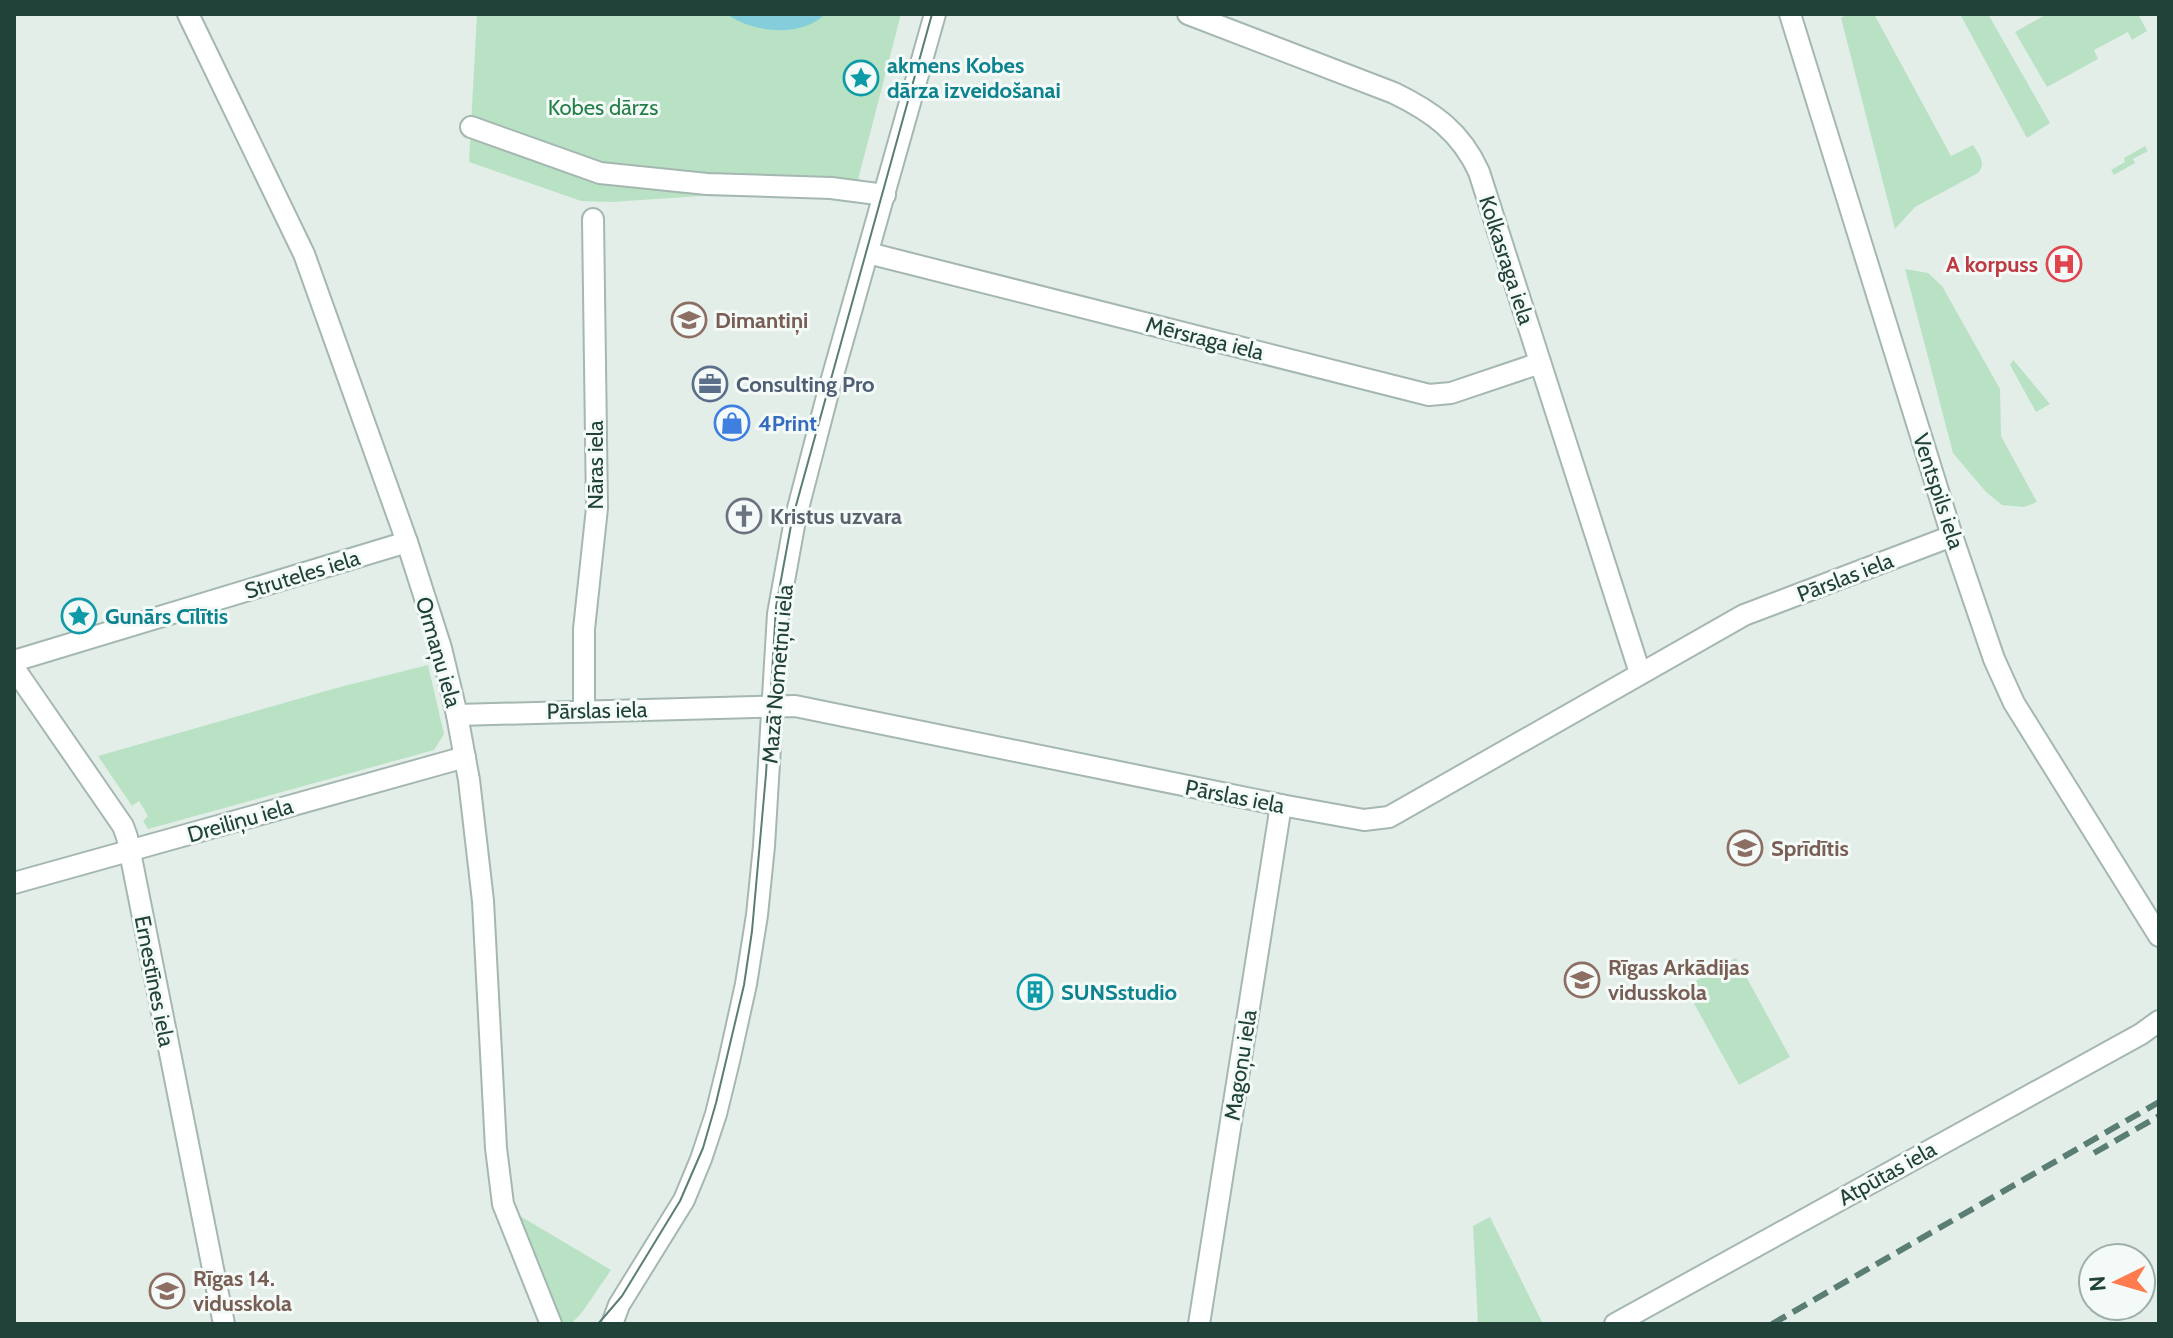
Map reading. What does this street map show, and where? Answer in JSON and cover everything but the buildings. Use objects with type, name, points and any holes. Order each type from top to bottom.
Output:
[{"type":"street","name":"Ormaņu iela","points":[[188,14],[304,254],[407,542],[441,648],[465,757],[483,901],[496,1148],[503,1204],[551,1324]]},
{"type":"street","name":"Mazā Nometņu iela","points":[[612,1324],[619,1305],[684,1200],[716,1114],[746,984],[757,915],[774,706],[778,614],[795,520],[935,14]]},
{"type":"street","name":"Kolkasraga iela","points":[[1188,14],[1394,93],[1431,113],[1458,136],[1479,172],[1640,673]]},
{"type":"street","name":"Ventspils iela","points":[[1790,14],[1952,536],[1994,659],[2014,703],[2159,936]]},
{"type":"street","points":[[471,127],[600,173],[707,184],[831,188],[885,195]]},
{"type":"street","name":"Nāras iela","points":[[584,710],[584,629],[597,508],[593,219]]},
{"type":"street","name":"Mērsraga iela","points":[[868,253],[1429,395],[1451,393],[1540,363]]},
{"type":"street","name":"Pārslas iela","points":[[457,715],[795,706],[1364,820],[1389,817],[1744,615],[1952,536]]},
{"type":"street","name":"Struteles iela","points":[[14,661],[407,542]]},
{"type":"street","name":"Ernestīnes iela","points":[[14,668],[123,826],[224,1324]]},
{"type":"street","name":"Dreiliņu iela","points":[[14,883],[465,757]]},
{"type":"street","name":"Magoņu iela","points":[[1199,1324],[1281,805]]},
{"type":"street","name":"Atpūtas iela","points":[[1615,1324],[2141,1034],[2159,1021]]},
{"type":"green space","name":"Kobes dārzs","points":[[477,14],[901,14],[853,199],[702,196],[611,202],[581,201],[469,162]]},
{"type":"green space","points":[[1848,14],[1874,14],[1951,156],[1973,145],[1982,162],[1978,173],[1915,207],[1895,229],[1841,18]]},
{"type":"green space","points":[[1960,14],[1988,14],[2050,123],[2027,138]]},
{"type":"green space","points":[[2047,14],[2138,14],[2147,31],[2132,40],[2128,32],[2094,50],[2098,59],[2047,87],[2015,32]]},
{"type":"green space","points":[[2145,146],[2148,151],[2114,175],[2111,170]]},
{"type":"green space","points":[[1905,269],[1928,273],[1942,286],[2000,389],[2001,436],[2037,502],[2024,507],[2002,505],[1986,492],[1953,453]]},
{"type":"green space","points":[[2013,360],[2050,404],[2036,412],[2010,365]]},
{"type":"green space","points":[[428,665],[444,734],[434,750],[148,829],[143,821],[148,816],[139,801],[132,806],[98,756],[340,687]]},
{"type":"green space","points":[[1736,958],[1790,1057],[1739,1085],[1685,987]]},
{"type":"green space","points":[[520,1216],[611,1270],[571,1324],[561,1324]]},
{"type":"green space","points":[[1490,1217],[1543,1324],[1478,1324],[1473,1226]]},
{"type":"water","points":[[727,14],[825,14],[804,27],[777,30],[750,25]]},
{"type":"tram line","points":[[598,1324],[622,1296],[680,1201],[703,1148],[716,1103],[744,985],[752,931],[776,607],[792,520],[932,14]]},
{"type":"railway","points":[[1772,1324],[2159,1102]]},
{"type":"railway","points":[[2094,1153],[2159,1116]]},
{"type":"place","name":"akmens Kobes dārza izveidošanai","points":[[861,78]]},
{"type":"place","name":"A korpuss","points":[[2064,264]]},
{"type":"place","name":"Dimantiņi","points":[[689,320]]},
{"type":"place","name":"Consulting Pro","points":[[710,384]]},
{"type":"place","name":"4Print","points":[[732,423]]},
{"type":"place","name":"Kristus uzvara","points":[[744,516]]},
{"type":"place","name":"Gunārs Cīlītis","points":[[79,616]]},
{"type":"place","name":"Sprīdītis","points":[[1745,848]]},
{"type":"place","name":"Rīgas Arkādijas vidusskola","points":[[1582,980]]},
{"type":"place","name":"SUNSstudio","points":[[1035,992]]},
{"type":"place","name":"Rīgas 14. vidusskola","points":[[167,1291]]}]
